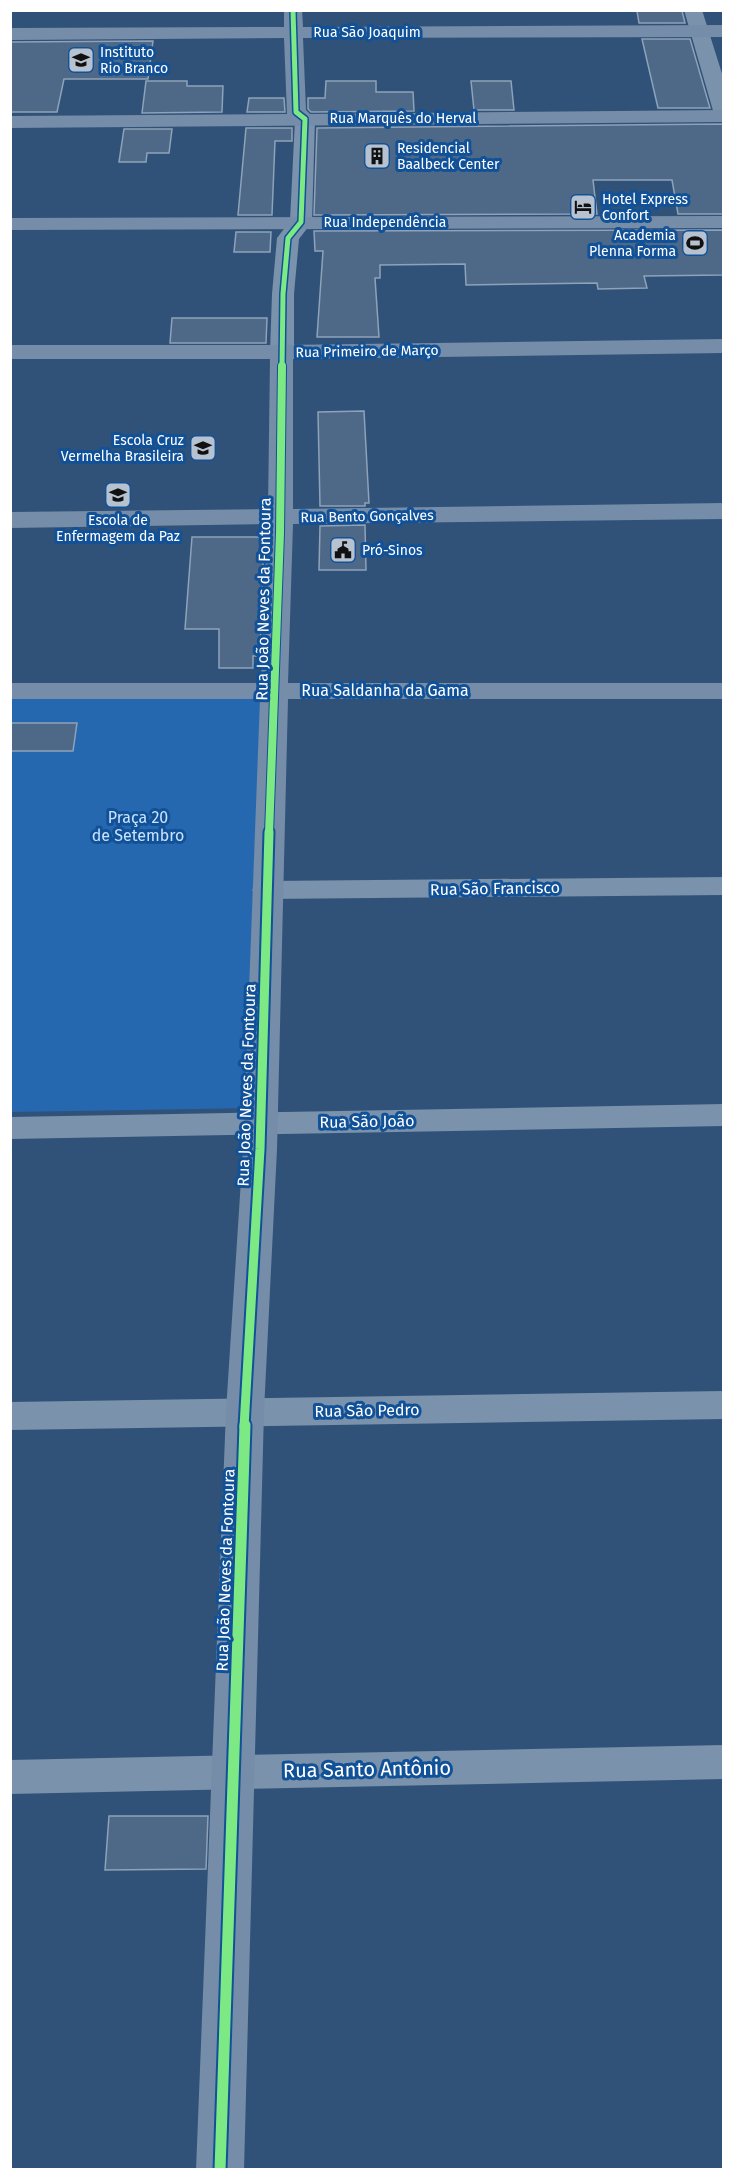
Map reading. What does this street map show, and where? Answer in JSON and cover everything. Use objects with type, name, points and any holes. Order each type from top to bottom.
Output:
[{"type":"street","name":"Rua João Neves da Fontoura","points":[[220,2169],[245,1411],[261,1123],[280,517],[283,294],[288,237],[301,222],[305,119],[296,112],[293,10]]},
{"type":"street","points":[[693,10],[723,115]]},
{"type":"street","name":"Rua São Joaquim","points":[[10,34],[723,31]]},
{"type":"street","name":"Rua Marquês do Herval","points":[[10,122],[723,115]]},
{"type":"street","name":"Rua Independência","points":[[10,224],[723,222]]},
{"type":"street","name":"Rua Primeiro de Março","points":[[10,352],[282,352],[723,346]]},
{"type":"street","name":"Rua Bento Gonçalves","points":[[10,520],[723,511]]},
{"type":"street","name":"Rua Saldanha da Gama","points":[[10,691],[723,691]]},
{"type":"street","name":"Rua São Francisco","points":[[267,890],[723,886]]},
{"type":"street","name":"Rua São João","points":[[10,1128],[723,1115]]},
{"type":"street","name":"Rua São Pedro","points":[[10,1416],[723,1405]]},
{"type":"street","name":"Rua Santo Antônio","points":[[10,1777],[723,1761]]},
{"type":"green space","name":"Praça 20 de Setembro","points":[[270,698],[254,1108],[11,1112],[10,699]]},
{"type":"building","points":[[637,11],[682,11],[685,23],[639,23]]},
{"type":"building","points":[[642,39],[690,39],[710,108],[658,108]]},
{"type":"building","name":"Instituto Rio Branco","points":[[153,41],[148,79],[64,79],[57,112],[10,112],[10,42]]},
{"type":"building","points":[[146,81],[187,81],[187,86],[223,86],[222,112],[142,113]]},
{"type":"building","points":[[326,81],[376,81],[376,92],[413,92],[414,111],[311,112],[308,109],[308,98],[325,98]]},
{"type":"building","points":[[471,81],[511,81],[514,110],[474,110]]},
{"type":"building","points":[[249,98],[284,98],[285,112],[247,112]]},
{"type":"building","points":[[723,124],[723,214],[678,214],[672,180],[593,180],[597,214],[314,215],[317,128]]},
{"type":"building","points":[[246,128],[292,128],[292,141],[275,141],[272,215],[238,215]]},
{"type":"building","points":[[124,129],[172,129],[169,153],[147,153],[146,162],[119,162]]},
{"type":"building","points":[[723,230],[723,275],[644,276],[647,288],[598,289],[597,283],[466,285],[465,264],[380,265],[380,278],[375,278],[379,337],[317,337],[323,251],[315,251],[314,231]]},
{"type":"building","points":[[236,232],[271,232],[270,252],[234,252]]},
{"type":"building","points":[[172,318],[267,318],[266,343],[170,343]]},
{"type":"building","points":[[364,411],[369,503],[365,503],[365,506],[320,506],[318,412]]},
{"type":"building","points":[[365,525],[366,570],[319,570],[320,526]]},
{"type":"building","points":[[192,537],[264,537],[260,656],[253,656],[253,668],[219,668],[219,629],[185,629]]},
{"type":"building","points":[[10,723],[77,723],[73,751],[10,751]]},
{"type":"building","points":[[109,1816],[208,1816],[206,1869],[105,1870]]},
{"type":"cycle path","points":[[220,2170],[245,1411],[260,1149],[280,533],[283,294],[288,238],[301,222],[305,119],[296,112],[293,10]]},
{"type":"place","name":"Instituto Rio Branco","points":[[81,60]]},
{"type":"place","name":"Residencial Baalbeck Center","points":[[377,156]]},
{"type":"place","name":"Hotel Express Confort","points":[[583,207]]},
{"type":"place","name":"Academia Plenna Forma","points":[[695,243]]},
{"type":"place","name":"Escola Cruz Vermelha Brasileira","points":[[203,448]]},
{"type":"place","name":"Escola de Enfermagem da Paz","points":[[118,495]]},
{"type":"place","name":"Pró-Sinos","points":[[343,550]]}]
